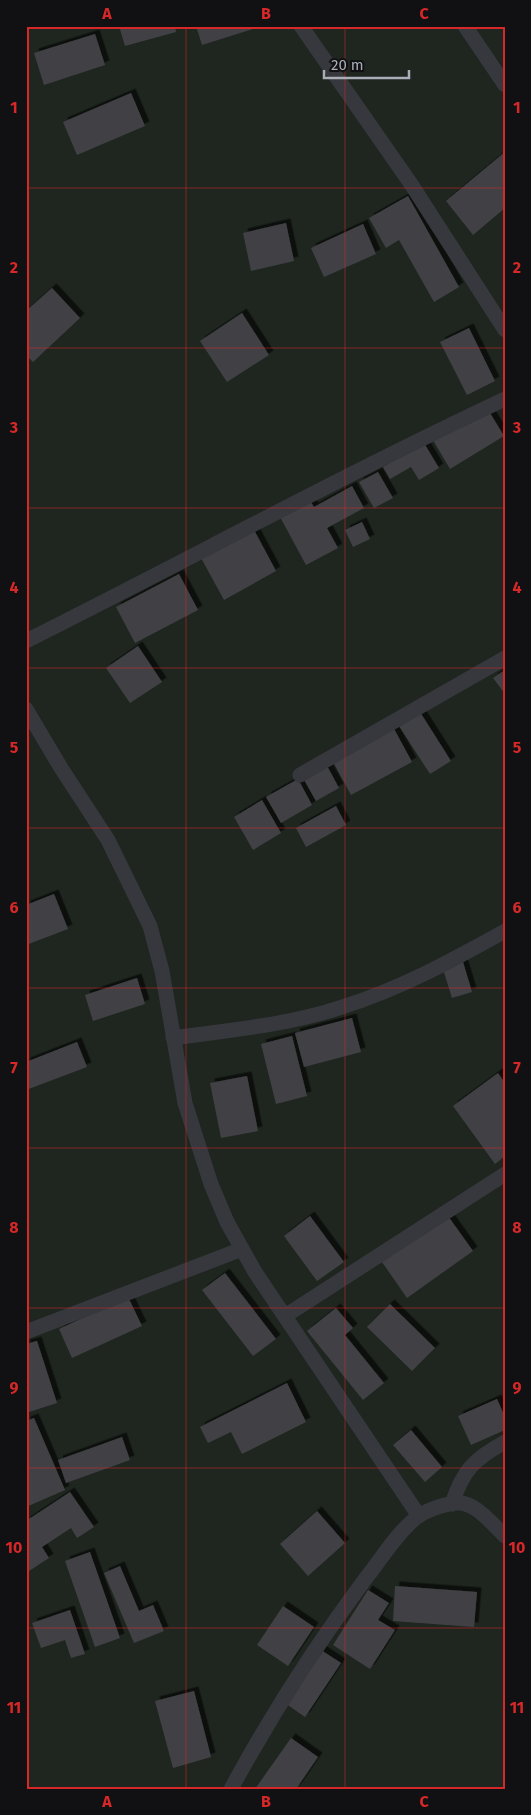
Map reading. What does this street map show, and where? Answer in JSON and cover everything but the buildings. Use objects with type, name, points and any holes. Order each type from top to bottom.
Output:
[{"type":"lane","points":[[301,26],[411,184],[505,330]]},
{"type":"lane","points":[[465,26],[505,85]]},
{"type":"lane","points":[[26,641],[160,575],[244,528],[389,454],[505,399]]},
{"type":"lane","points":[[300,775],[505,658]]},
{"type":"lane","points":[[26,709],[61,768],[108,840],[150,926],[162,971],[185,1104],[208,1175],[242,1249],[419,1516]]},
{"type":"lane","points":[[173,1038],[281,1022],[343,1007],[421,977],[505,931]]},
{"type":"lane","points":[[285,1316],[505,1174]]},
{"type":"lane","points":[[26,1332],[242,1249]]},
{"type":"lane","points":[[452,1504],[459,1484],[469,1468],[483,1454],[505,1442]]},
{"type":"lane","points":[[231,1789],[253,1748],[311,1656],[395,1541],[419,1516],[452,1504],[469,1505],[505,1536]]},
{"type":"shaded area","points":[[26,26],[505,26],[505,1789],[26,1789]]}]
